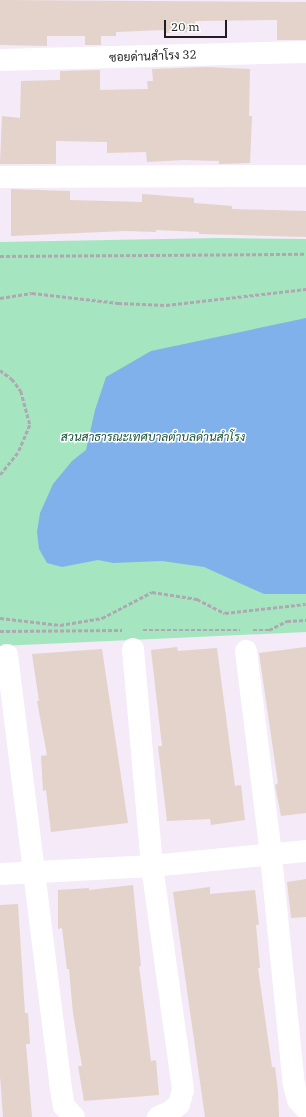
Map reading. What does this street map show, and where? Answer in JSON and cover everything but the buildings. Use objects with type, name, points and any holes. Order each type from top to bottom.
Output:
[{"type":"street","name":"ซอยด่านสำโรง 32","points":[[0,60],[306,52]]},
{"type":"street","points":[[0,177],[306,176]]},
{"type":"street","points":[[132,636],[152,866],[183,1090],[180,1104],[170,1112],[158,1117]]},
{"type":"street","points":[[246,651],[271,856],[294,1084],[298,1100],[306,1109]]},
{"type":"street","points":[[7,655],[32,871],[64,1106],[74,1117]]},
{"type":"street","points":[[0,874],[32,871],[152,866],[271,856],[306,851]]},
{"type":"path","points":[[0,256],[306,254]]},
{"type":"path","points":[[0,298],[32,293],[118,303],[166,305],[306,289]]},
{"type":"path","points":[[0,370],[12,379],[21,391],[30,425],[18,453],[0,475]]},
{"type":"path","points":[[0,618],[60,625],[102,618],[152,592],[197,599],[225,613],[306,604]]},
{"type":"path","points":[[0,631],[132,636],[269,630],[287,621],[306,620]]},
{"type":"green space","name":"สวนสาธารณะเทศบาลตำบลด่านสำโรง","points":[[219,238],[306,239],[306,632],[0,646],[0,242]]},
{"type":"water","points":[[306,318],[306,594],[264,594],[204,567],[162,561],[113,563],[98,560],[62,567],[47,563],[39,549],[37,532],[40,513],[53,484],[72,461],[86,450],[95,410],[106,377],[151,351]]}]
